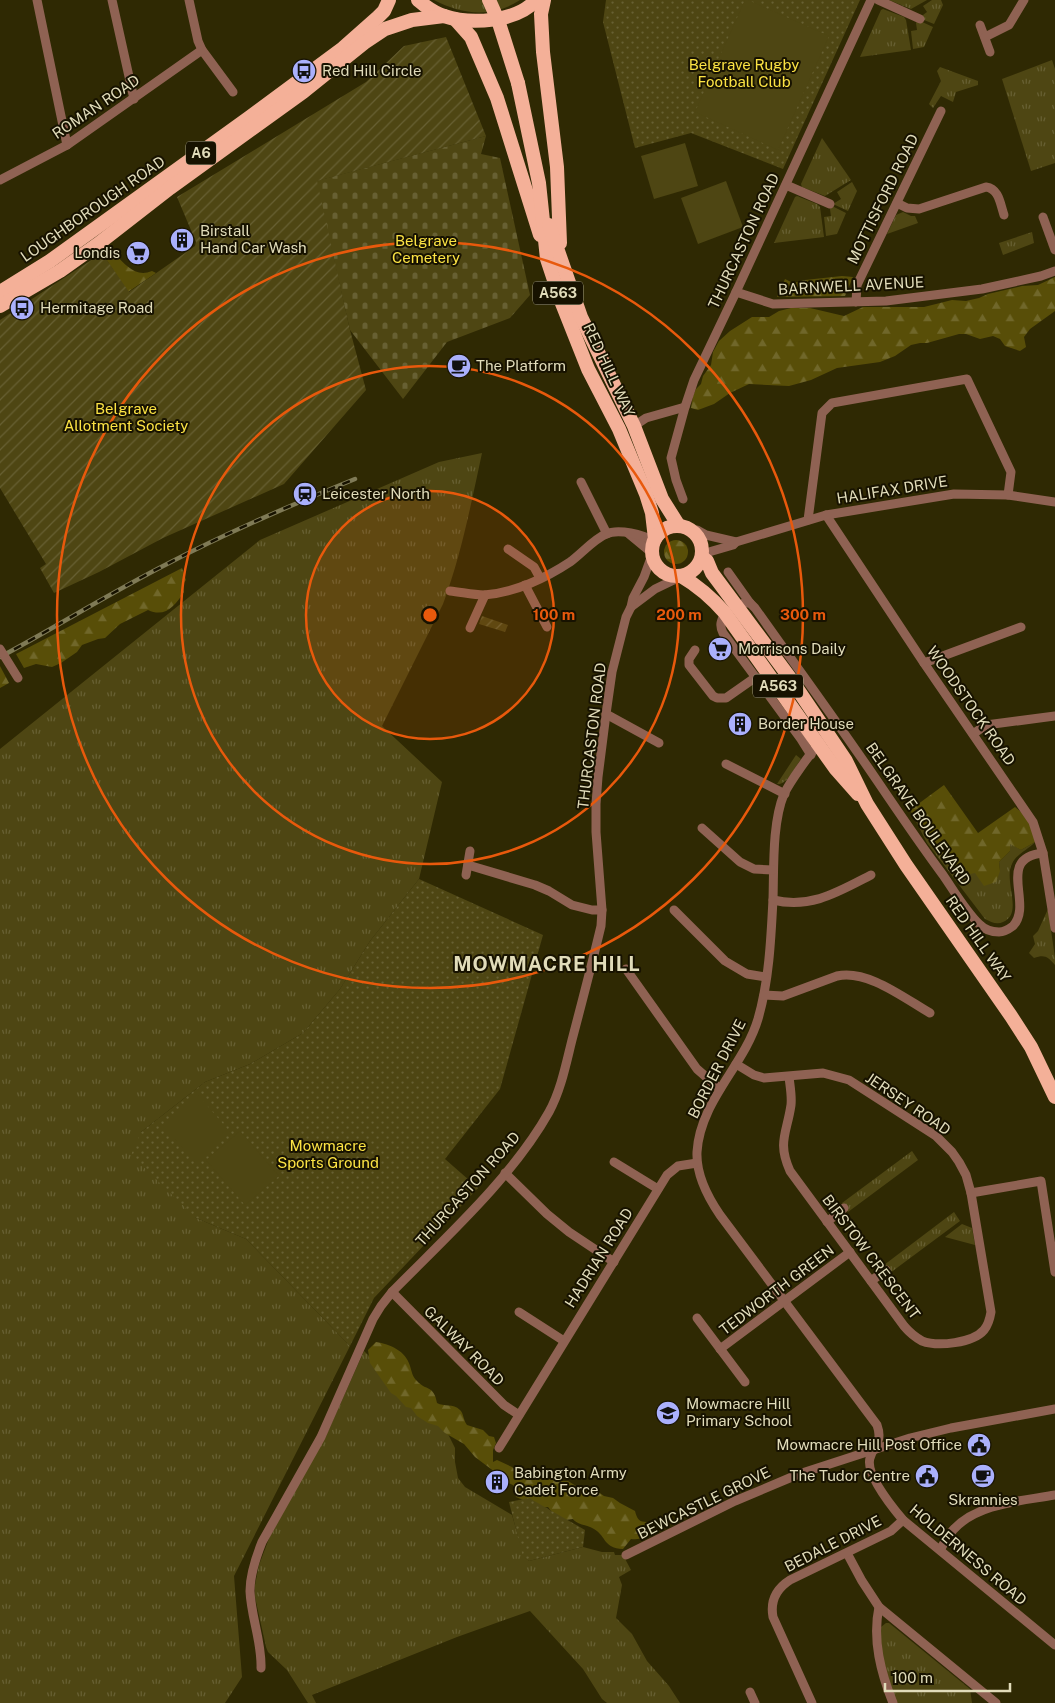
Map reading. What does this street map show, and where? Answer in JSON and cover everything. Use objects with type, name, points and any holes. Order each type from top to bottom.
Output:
[{"type":"highway","name":"LOUGHBOROUGH ROAD","points":[[0,292],[58,256],[314,71],[378,17],[384,11],[388,0]]},
{"type":"highway","name":"A6","points":[[418,0],[432,10],[450,17],[487,20],[516,14],[536,0]]},
{"type":"highway","name":"RED HILL WAY","points":[[489,0],[498,20],[518,83],[533,150],[543,213],[554,258],[561,301],[588,369],[619,430],[646,494],[652,514],[653,547]]},
{"type":"highway","points":[[544,0],[541,14],[542,52],[557,167],[554,258]]},
{"type":"highway","name":"LOUGHBOROUGH ROAD","points":[[0,306],[60,271],[98,244],[170,188],[303,92],[364,43],[385,29],[412,20],[450,17]]},
{"type":"highway","points":[[450,17],[471,37],[497,98],[554,258]]},
{"type":"highway","name":"RED HILL WAY","points":[[554,258],[634,426],[662,499],[686,529]]},
{"type":"highway","points":[[665,529],[686,529],[700,540],[702,556],[695,570],[681,577],[672,576],[659,569],[653,547],[665,529]]},
{"type":"highway","name":"RED HILL WAY","points":[[702,556],[737,608],[790,678],[819,744],[846,761],[867,804],[906,865],[1031,1047],[1055,1097]]},
{"type":"highway","name":"RED HILL WAY","points":[[681,577],[696,585],[713,600],[737,608]]},
{"type":"street","points":[[37,0],[67,145]]},
{"type":"street","points":[[112,0],[134,99]]},
{"type":"street","points":[[189,0],[198,41],[202,50],[233,92]]},
{"type":"street","name":"THURCASTON ROAD","points":[[683,499],[671,458],[694,380],[871,0]]},
{"type":"street","points":[[878,0],[920,19]]},
{"type":"street","points":[[985,37],[1009,25],[1024,0]]},
{"type":"street","points":[[980,25],[990,52]]},
{"type":"street","name":"ROMAN ROAD","points":[[0,180],[67,145],[202,50]]},
{"type":"street","name":"MOTTISFORD ROAD","points":[[856,302],[857,285],[941,110]]},
{"type":"street","points":[[786,185],[830,204]]},
{"type":"street","points":[[897,203],[907,208],[919,209],[986,187],[997,194],[1004,215]]},
{"type":"street","points":[[1044,217],[1055,250]]},
{"type":"street","name":"BARNWELL AVENUE","points":[[736,292],[773,304],[895,300],[974,290],[1041,276],[1055,271]]},
{"type":"street","points":[[808,520],[822,413],[832,403],[968,379],[1011,472],[1008,495]]},
{"type":"street","points":[[634,426],[646,418],[685,407]]},
{"type":"street","points":[[581,482],[606,534]]},
{"type":"street","name":"HALIFAX DRIVE","points":[[702,556],[733,545],[736,542],[826,515],[954,494],[1008,495],[1055,502]]},
{"type":"street","name":"WOODSTOCK ROAD","points":[[826,515],[1033,822],[1044,853],[1055,928]]},
{"type":"street","points":[[686,529],[698,530],[706,535],[736,542]]},
{"type":"street","points":[[450,591],[485,595],[525,586],[569,562],[606,534],[616,532],[629,534],[653,547],[644,577],[633,598],[631,607]]},
{"type":"street","points":[[508,549],[534,567],[540,578]]},
{"type":"street","name":"BELGRAVE BOULEVARD","points":[[728,572],[737,608],[858,753],[954,891],[985,929],[992,932],[1003,932],[1011,928],[1017,921],[1021,912],[1016,882],[1017,872],[1028,858],[1035,854],[1044,853]]},
{"type":"street","points":[[631,607],[655,589],[681,577]]},
{"type":"street","points":[[525,586],[547,627]]},
{"type":"street","points":[[470,628],[485,595]]},
{"type":"street","name":"THURCASTON ROAD","points":[[261,1668],[261,1656],[250,1590],[257,1556],[262,1542],[321,1436],[373,1319],[392,1292],[474,1208],[531,1140],[549,1111],[562,1078],[601,926],[602,910],[596,832],[598,777],[612,672],[626,617],[631,607]]},
{"type":"street","points":[[737,608],[721,621],[720,627],[801,739],[819,744]]},
{"type":"street","points":[[924,663],[1021,627]]},
{"type":"street","points":[[0,649],[18,678]]},
{"type":"street","points":[[695,650],[689,665],[717,698],[726,698],[756,677]]},
{"type":"street","points":[[606,714],[659,743]]},
{"type":"street","points":[[973,734],[986,725],[1055,716]]},
{"type":"street","name":"BORDER DRIVE","points":[[819,744],[785,794],[780,810],[773,870],[764,995],[750,1040],[720,1089],[702,1125],[698,1140],[697,1163],[710,1201],[877,1425],[880,1433],[875,1449]]},
{"type":"street","points":[[726,764],[785,794]]},
{"type":"street","points":[[702,828],[740,862],[754,869],[773,870]]},
{"type":"street","points":[[466,875],[470,851]]},
{"type":"street","points":[[468,865],[535,885],[572,905],[592,910],[602,910]]},
{"type":"street","points":[[772,900],[784,903],[802,903],[819,899],[871,875]]},
{"type":"street","points":[[675,916],[735,969],[747,974],[766,977]]},
{"type":"street","points":[[626,969],[697,1069],[720,1089]]},
{"type":"street","points":[[764,995],[783,996],[838,976],[846,974],[856,975],[869,978],[930,1013]]},
{"type":"street","name":"JERSEY ROAD","points":[[736,1064],[754,1075],[764,1078],[823,1073],[849,1080],[936,1136],[952,1152],[966,1175],[971,1193]]},
{"type":"street","name":"BIRSTOW CRESCENT","points":[[789,1077],[792,1103],[782,1145],[784,1157],[790,1171],[904,1326],[914,1336],[923,1341],[944,1344],[970,1340],[984,1331],[989,1322],[991,1312],[971,1193]]},
{"type":"street","points":[[614,1162],[658,1189]]},
{"type":"street","name":"HADRIAN ROAD","points":[[499,1448],[671,1170],[678,1166],[697,1163]]},
{"type":"street","points":[[505,1173],[547,1214],[569,1232],[614,1262]]},
{"type":"street","points":[[971,1193],[1041,1181],[1055,1272]]},
{"type":"street","points":[[827,1222],[844,1208]]},
{"type":"street","name":"TEDWORTH GREEN","points":[[720,1349],[850,1252]]},
{"type":"street","points":[[871,1281],[886,1270]]},
{"type":"street","name":"GALWAY ROAD","points":[[392,1292],[504,1405],[519,1415]]},
{"type":"street","points":[[519,1312],[564,1341]]},
{"type":"street","name":"TEDWORTH GREEN","points":[[697,1318],[745,1382]]},
{"type":"street","name":"BEWCASTLE GROVE","points":[[626,1555],[735,1501],[790,1478],[875,1449],[951,1428],[1055,1409]]},
{"type":"street","name":"HOLDERNESS ROAD","points":[[875,1449],[870,1456],[871,1470],[881,1490],[903,1520],[1055,1645]]},
{"type":"street","points":[[940,1550],[953,1530],[980,1512],[1055,1495]]},
{"type":"street","name":"BEDALE DRIVE","points":[[812,1703],[772,1618],[772,1603],[779,1589],[790,1580],[891,1531],[903,1520]]},
{"type":"street","points":[[847,1553],[879,1608],[993,1702]]},
{"type":"street","points":[[879,1608],[876,1622],[876,1641],[893,1703]]},
{"type":"street","points":[[750,1692],[755,1703]]},
{"type":"green space","points":[[434,0],[520,0],[499,10],[477,12],[455,9]]},
{"type":"green space","name":"Belgrave Rugby Football Club","points":[[606,0],[860,0],[783,169],[691,133],[635,148],[603,22]]},
{"type":"green space","points":[[745,0],[829,36],[778,150],[695,112]]},
{"type":"green space","points":[[889,0],[927,0],[911,9]]},
{"type":"green space","points":[[932,0],[941,0],[943,5],[934,24],[919,18],[927,12],[923,6]]},
{"type":"green space","points":[[883,9],[904,17],[911,50],[860,57],[881,10]]},
{"type":"green space","points":[[918,20],[933,27],[924,47],[913,49],[911,31],[917,30],[916,23]]},
{"type":"green space","name":"Belgrave Allotment Society","points":[[446,37],[486,136],[317,181],[350,330],[366,390],[284,484],[163,538],[99,572],[54,593],[40,568],[46,564],[0,488],[0,320],[102,253],[129,292],[195,246],[196,242],[177,197],[366,82],[404,46]]},
{"type":"green space","points":[[1052,60],[1055,69],[1055,163],[1031,171],[1002,79]]},
{"type":"green space","points":[[940,67],[978,81],[978,85],[956,92],[953,102],[941,96],[933,108],[929,104],[941,81],[937,71]]},
{"type":"green space","name":"Belgrave Cemetery","points":[[486,136],[481,154],[500,158],[530,295],[510,318],[447,342],[403,399],[350,330],[316,181]]},
{"type":"green space","points":[[822,138],[851,180],[825,196],[802,187],[801,184]]},
{"type":"green space","points":[[685,143],[698,186],[654,199],[641,156]]},
{"type":"green space","points":[[726,181],[743,227],[698,244],[681,198]]},
{"type":"green space","points":[[852,182],[857,191],[848,211],[833,204],[841,199],[837,192]]},
{"type":"green space","points":[[797,196],[820,207],[824,237],[774,243],[795,197]]},
{"type":"green space","points":[[832,206],[846,213],[837,234],[826,236],[824,217],[831,216],[830,209]]},
{"type":"green space","points":[[903,212],[915,216],[918,223],[887,234],[896,215]]},
{"type":"green space","points":[[1032,232],[1034,243],[1003,255],[999,243]]},
{"type":"green space","points":[[109,248],[123,263],[133,270],[156,273],[128,292],[102,253]]},
{"type":"green space","points":[[842,276],[853,277],[845,296],[777,297],[785,279],[793,283]]},
{"type":"green space","points":[[1055,277],[1055,311],[1030,329],[1024,337],[1026,347],[1020,351],[1005,346],[1000,339],[993,336],[980,339],[966,334],[959,334],[927,343],[911,345],[895,356],[880,362],[837,368],[811,380],[789,386],[749,384],[730,393],[714,404],[698,410],[691,408],[693,396],[711,365],[713,352],[719,341],[730,331],[752,317],[769,317],[779,311],[791,308],[810,308],[844,316],[863,307],[924,307],[952,300],[966,301],[1022,286],[1038,285]]},
{"type":"green space","points":[[482,453],[470,511],[443,604],[382,726],[442,782],[419,879],[370,941],[340,989],[303,1033],[250,1064],[205,1082],[141,1132],[196,1218],[246,1239],[350,1346],[234,1576],[242,1677],[225,1703],[0,1703],[0,749],[260,540],[439,462]]},
{"type":"green space","points":[[676,540],[681,541],[687,547],[687,557],[681,563],[676,564],[671,563],[665,557],[664,552],[665,547],[671,541]]},
{"type":"green space","points":[[182,568],[186,580],[183,584],[184,592],[169,609],[160,613],[148,610],[120,624],[105,638],[82,645],[77,652],[52,667],[36,664],[24,668],[16,654]]},
{"type":"green space","points":[[482,616],[508,625],[505,632],[479,624]]},
{"type":"green space","points":[[0,666],[9,683],[0,688]]},
{"type":"green space","points":[[796,755],[801,759],[788,779],[781,784],[777,784]]},
{"type":"green space","points":[[944,785],[978,833],[1015,807],[1033,822],[1035,842],[1021,850],[1010,844],[1010,851],[999,862],[1000,871],[996,882],[984,886],[975,873],[965,875],[953,870],[910,810]]},
{"type":"green space","points":[[910,810],[953,870],[975,872],[1000,871],[999,862],[1010,851],[1010,843],[1021,850],[1035,842],[1016,857],[1012,864],[1010,879],[1013,904],[1009,918],[998,923],[985,919],[927,843]]},
{"type":"green space","name":"Mowmacre Sports Ground","points":[[419,879],[543,935],[500,1089],[445,1159],[478,1188],[374,1298],[350,1346],[246,1239],[196,1218],[131,1155],[141,1132],[205,1082],[250,1064],[303,1033],[340,989],[370,941]]},
{"type":"green space","points":[[1048,909],[1055,965],[1046,957],[1034,958],[1029,953],[1035,944],[1033,936],[1038,931]]},
{"type":"green space","points":[[198,1095],[230,1132],[195,1162],[163,1125]]},
{"type":"green space","points":[[240,1131],[279,1176],[245,1205],[206,1160]]},
{"type":"green space","points":[[912,1151],[918,1160],[848,1212],[842,1203]]},
{"type":"green space","points":[[954,1212],[960,1221],[890,1273],[884,1265]]},
{"type":"green space","points":[[962,1224],[972,1228],[975,1245],[945,1237]]},
{"type":"green space","points":[[376,1342],[387,1344],[405,1356],[414,1377],[420,1384],[434,1393],[437,1403],[457,1408],[467,1425],[483,1430],[489,1436],[494,1437],[496,1443],[493,1450],[493,1462],[497,1460],[512,1467],[522,1476],[532,1477],[536,1474],[545,1474],[562,1481],[568,1481],[581,1489],[597,1491],[635,1511],[639,1520],[647,1522],[652,1527],[650,1530],[644,1537],[631,1539],[623,1549],[612,1547],[591,1527],[578,1523],[573,1519],[565,1520],[552,1512],[548,1507],[542,1508],[516,1497],[513,1485],[499,1479],[495,1472],[475,1457],[464,1444],[445,1433],[438,1426],[428,1423],[417,1416],[411,1408],[406,1407],[391,1393],[370,1363],[368,1350]]},
{"type":"green space","points":[[364,1351],[411,1397],[439,1416],[455,1448],[458,1478],[465,1487],[512,1515],[524,1557],[529,1561],[583,1547],[602,1552],[614,1552],[615,1555],[623,1555],[631,1570],[619,1577],[622,1585],[616,1618],[632,1634],[647,1661],[669,1686],[680,1703],[607,1703],[602,1699],[583,1669],[530,1611],[457,1637],[312,1695],[316,1703],[308,1703],[287,1670],[268,1652],[255,1597],[255,1585],[259,1565],[270,1536],[326,1436]]},
{"type":"green space","points":[[529,1498],[585,1530],[583,1547],[529,1561],[523,1557],[509,1502]]},
{"type":"green space","points":[[889,1623],[970,1689],[972,1703],[896,1703],[882,1656],[881,1627]]},
{"type":"railway","points":[[0,657],[190,552],[260,519],[355,479]]},
{"type":"place","name":"Red Hill Circle","points":[[304,71]]},
{"type":"place","name":"Birstall Hand Car Wash","points":[[182,240]]},
{"type":"place","name":"Londis","points":[[138,253]]},
{"type":"place","name":"Hermitage Road","points":[[22,308]]},
{"type":"place","name":"The Platform","points":[[459,366]]},
{"type":"place","name":"Leicester North","points":[[305,494]]},
{"type":"place","name":"Morrisons Daily","points":[[720,649]]},
{"type":"place","name":"Border House","points":[[740,724]]},
{"type":"place","name":"Mowmacre Hill Primary School","points":[[668,1413]]},
{"type":"place","name":"Mowmacre Hill Post Office","points":[[979,1445]]},
{"type":"place","name":"The Tudor Centre","points":[[927,1476]]},
{"type":"place","name":"Skrannies","points":[[983,1476]]},
{"type":"place","name":"Babington Army Cadet Force","points":[[497,1482]]},
{"type":"district","name":"MOWMACRE HILL","points":[[547,964]]}]
